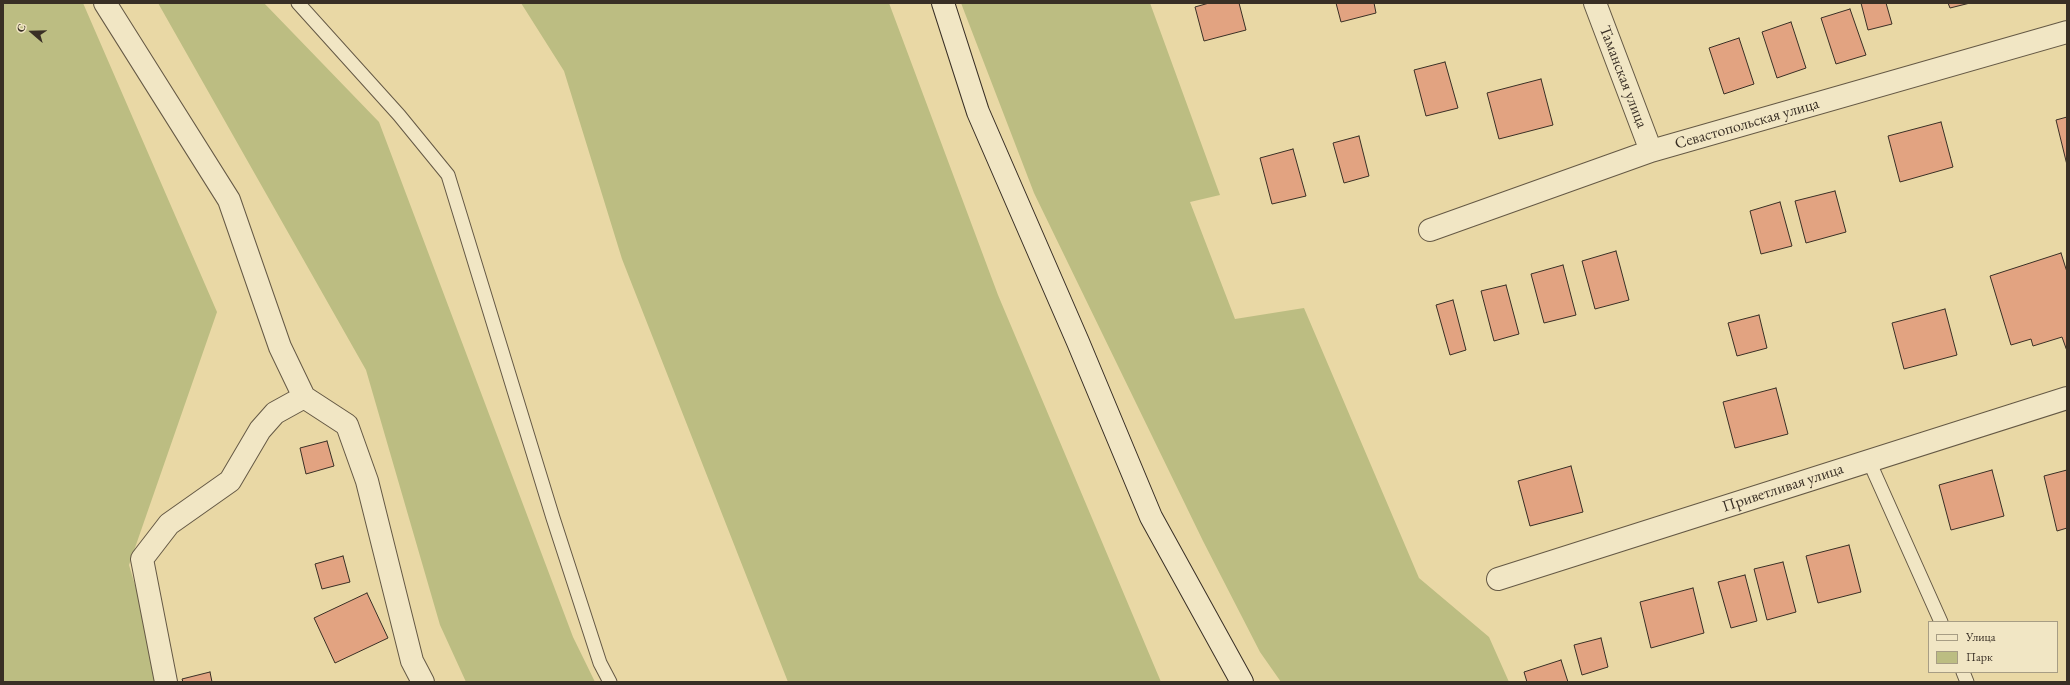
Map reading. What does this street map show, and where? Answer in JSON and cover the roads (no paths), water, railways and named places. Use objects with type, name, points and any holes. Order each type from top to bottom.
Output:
[{"type":"street","points":[[105,3],[229,200],[280,347],[304,397],[347,425],[367,481],[412,661],[423,682]]},
{"type":"street","points":[[944,3],[978,112],[1081,349],[1151,516],[1242,682]]},
{"type":"street","name":"Таманская улица","points":[[1595,3],[1652,151]]},
{"type":"street","name":"Севастопольская улица","points":[[1430,230],[1652,151],[2067,32]]},
{"type":"street","points":[[166,682],[142,559],[169,524],[230,481],[260,430],[275,414],[304,397]]},
{"type":"street","name":"Приветливая улица","points":[[1498,579],[2067,398]]},
{"type":"lane","points":[[298,3],[399,115],[448,175],[553,518],[600,662],[610,682]]},
{"type":"lane","points":[[1869,461],[1941,621]]}]
